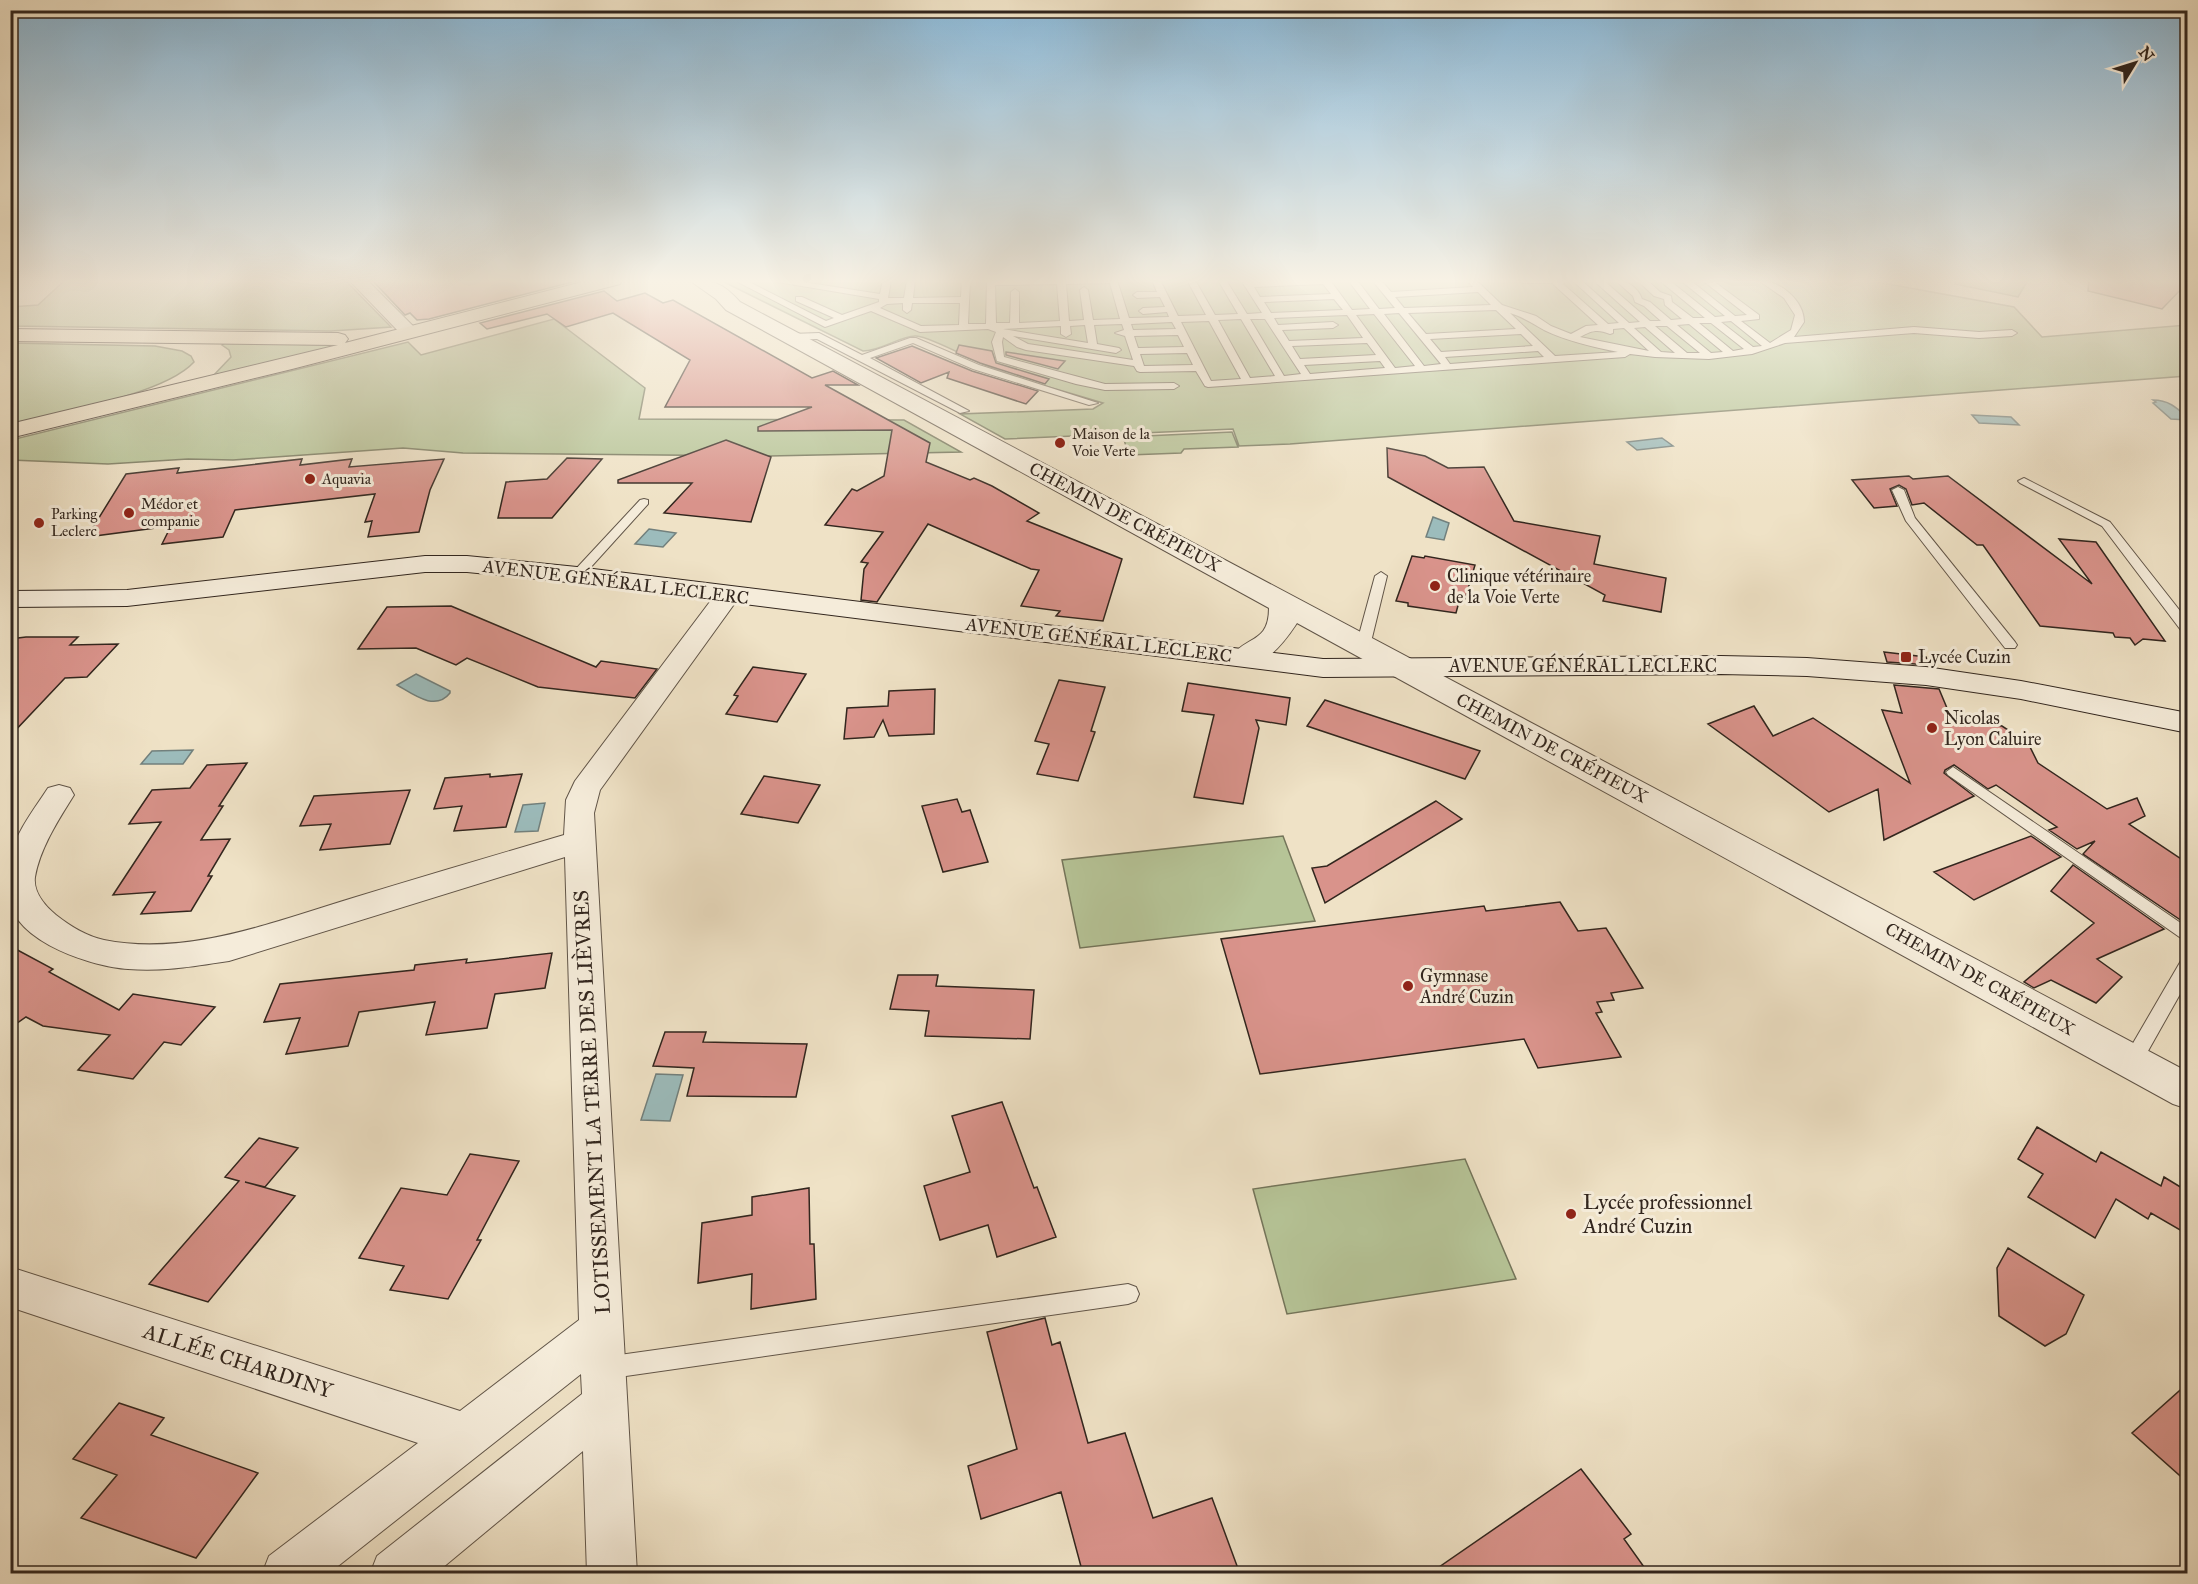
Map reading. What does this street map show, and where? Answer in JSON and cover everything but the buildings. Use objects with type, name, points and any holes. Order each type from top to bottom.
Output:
[{"type":"main road","points":[[10,432],[180,384],[203,372],[214,361],[213,354]]},
{"type":"main road","points":[[70,416],[331,354]]},
{"type":"main road","name":"CHEMIN DE CRÉPIEUX","points":[[822,354],[2187,1092]]},
{"type":"main road","name":"AVENUE GÉNÉRAL LECLERC","points":[[10,599],[127,598],[425,564],[467,564],[576,575],[727,596],[1323,668],[1401,666],[1546,668],[1721,664],[1807,667],[1892,673],[2020,690],[2187,723]]},
{"type":"main road","points":[[1245,658],[1271,640],[1283,622],[1283,603]]},
{"type":"street","name":"LOTISSEMENT LA TERRE DES LIÈVRES","points":[[287,1574],[465,1436],[603,1368],[580,842],[581,800],[586,788],[727,596]]},
{"type":"street","points":[[59,795],[31,839],[20,878],[27,908],[52,933],[84,947],[121,958],[171,957],[229,948],[580,842]]},
{"type":"street","name":"ALLÉE CHARDINY","points":[[10,1287],[465,1436]]},
{"type":"street","points":[[395,1574],[603,1368]]},
{"type":"street","points":[[603,1368],[612,1574]]},
{"type":"lane","points":[[854,354],[964,411]]},
{"type":"lane","points":[[862,358],[874,354]]},
{"type":"lane","points":[[946,354],[976,367],[1093,403]]},
{"type":"lane","points":[[999,354],[1000,359],[1079,382],[1105,387],[1174,386]]},
{"type":"lane","points":[[1192,354],[1208,384],[1640,354]]},
{"type":"lane","points":[[1232,354],[1247,381]]},
{"type":"lane","points":[[1266,354],[1281,379]]},
{"type":"lane","points":[[1292,354],[1307,377]]},
{"type":"lane","points":[[1295,358],[1332,354]]},
{"type":"lane","points":[[1380,354],[1394,372]]},
{"type":"lane","points":[[1402,354],[1423,370]]},
{"type":"lane","points":[[1438,355],[1454,354]]},
{"type":"lane","points":[[1546,354],[1553,360]]},
{"type":"lane","points":[[1576,354],[1580,358]]},
{"type":"lane","points":[[1663,354],[1684,356],[1731,354]]},
{"type":"lane","points":[[1438,355],[1449,368]]},
{"type":"lane","points":[[1295,358],[1383,358]]},
{"type":"lane","points":[[2024,481],[2106,524],[2187,630]]},
{"type":"lane","points":[[1898,490],[1910,519],[2010,645]]},
{"type":"lane","points":[[576,575],[644,502]]},
{"type":"lane","points":[[1363,646],[1381,576]]},
{"type":"lane","points":[[1953,772],[2187,937]]},
{"type":"lane","points":[[2132,1062],[2187,964]]},
{"type":"lane","name":"LOTISSEMENT LA TERRE DES LIÈVRES","points":[[603,1368],[1128,1294]]},
{"type":"green space","points":[[10,354],[187,354],[194,362],[179,374],[135,393],[11,424]]},
{"type":"green space","points":[[230,354],[304,354],[213,376],[231,357]]},
{"type":"green space","points":[[360,354],[600,354],[645,388],[639,419],[904,420],[961,452],[769,456],[463,453],[403,448],[233,460],[188,459],[108,464],[11,460],[11,440]]},
{"type":"green space","points":[[961,354],[2187,354],[2187,376],[1239,446],[1233,429],[1005,439],[960,414],[1093,409],[1103,403],[1010,375]]},
{"type":"green space","points":[[1232,432],[1238,447],[1184,449],[1181,453],[1129,455],[1123,437]]},
{"type":"green space","points":[[1283,836],[1315,921],[1080,948],[1062,860]]},
{"type":"green space","points":[[1465,1159],[1516,1279],[1287,1314],[1253,1189]]},
{"type":"water","points":[[2153,400],[2172,405],[2187,417],[2187,420],[2171,419],[2153,403],[2156,402]]},
{"type":"water","points":[[1972,415],[2011,417],[2019,425],[1979,423]]},
{"type":"water","points":[[1662,438],[1673,446],[1637,450],[1627,442]]},
{"type":"water","points":[[1433,517],[1449,523],[1444,540],[1426,537]]},
{"type":"water","points":[[649,529],[676,533],[663,547],[635,544]]},
{"type":"water","points":[[416,674],[450,693],[438,701],[424,700],[397,685]]},
{"type":"water","points":[[193,750],[183,764],[141,764],[152,751]]},
{"type":"water","points":[[545,803],[538,831],[515,832],[523,805]]},
{"type":"water","points":[[656,1074],[683,1075],[670,1121],[641,1120]]},
{"type":"place","name":"Maison de la Voie Verte","points":[[1060,443]]},
{"type":"place","name":"Aquavia","points":[[310,479]]},
{"type":"place","name":"Médor et companie","points":[[129,513]]},
{"type":"place","name":"Parking Leclerc","points":[[39,523]]},
{"type":"place","name":"Clinique vétérinaire de la Voie Verte","points":[[1435,586]]},
{"type":"place","name":"Lycée Cuzin","points":[[1906,657]]},
{"type":"place","name":"Nicolas Lyon Caluire","points":[[1932,728]]},
{"type":"place","name":"Gymnase André Cuzin","points":[[1408,986]]},
{"type":"place","name":"Lycée professionnel André Cuzin","points":[[1571,1214]]}]
